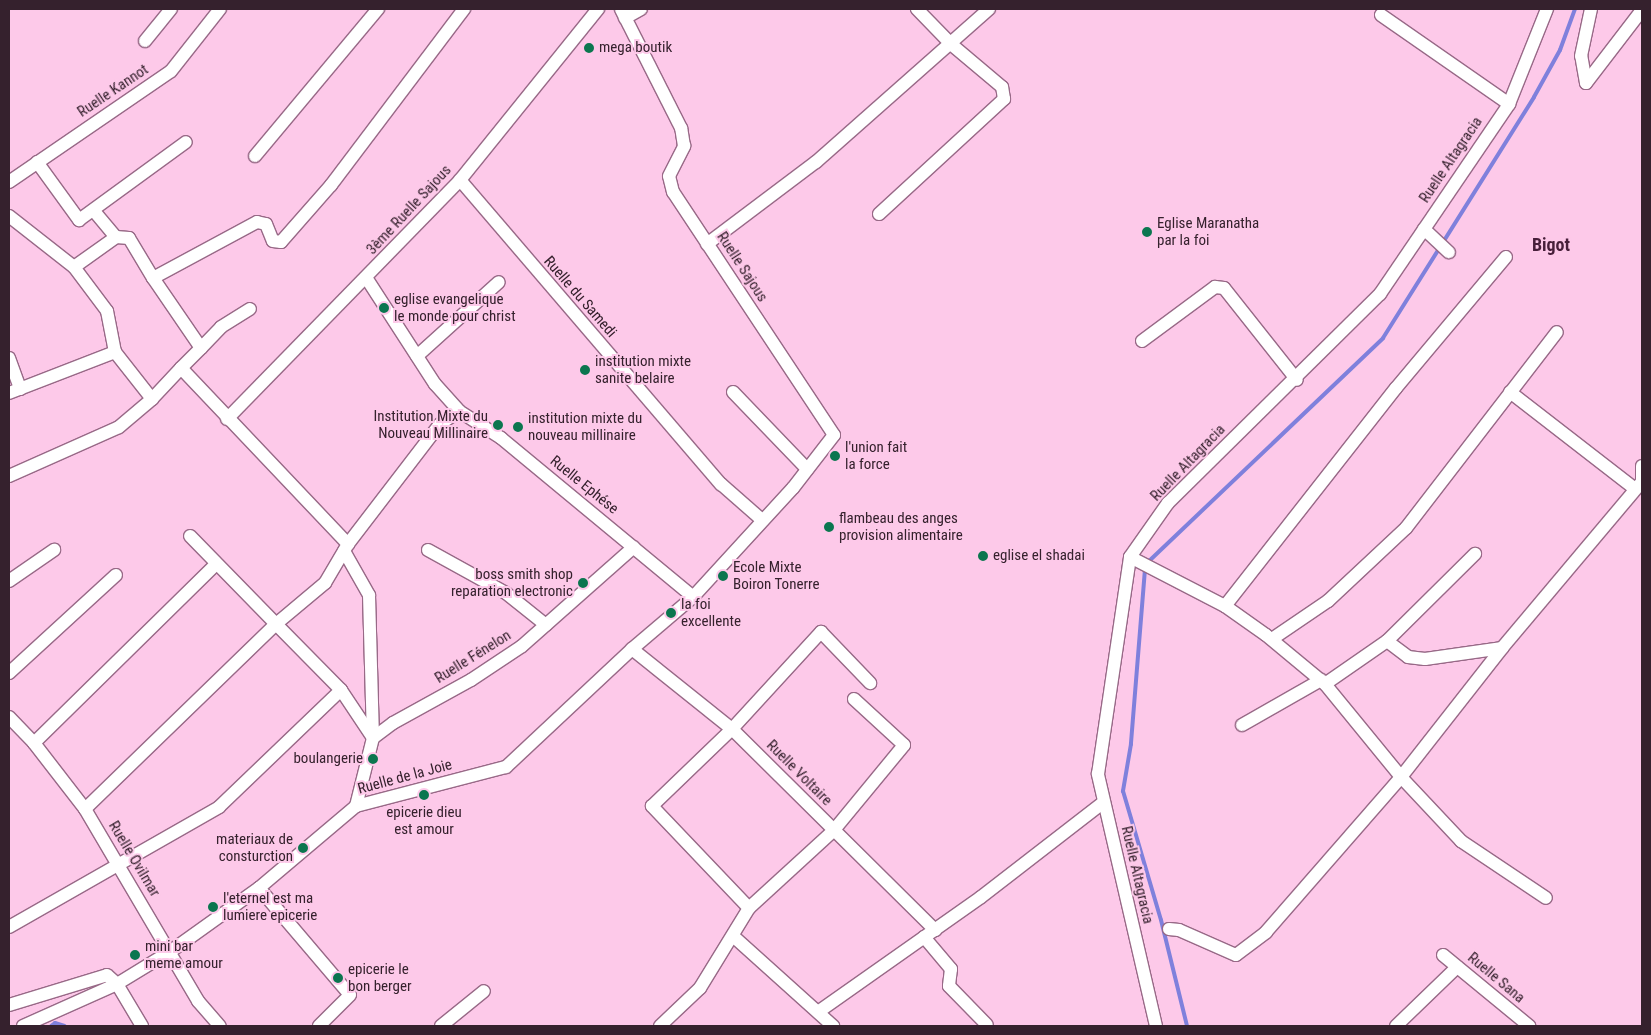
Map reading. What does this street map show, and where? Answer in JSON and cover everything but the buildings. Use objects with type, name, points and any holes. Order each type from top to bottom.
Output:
[{"type":"street","points":[[145,41],[171,9]]},
{"type":"street","name":"Ruelle Kannot","points":[[9,182],[171,71],[220,9]]},
{"type":"street","points":[[255,156],[378,9]]},
{"type":"street","points":[[152,278],[257,222],[266,224],[273,241],[281,242],[331,186],[464,9]]},
{"type":"street","name":"3ème Ruelle Sajous","points":[[227,419],[367,279],[460,180],[598,9]]},
{"type":"street","points":[[623,13],[641,9]]},
{"type":"street","points":[[879,214],[1004,99],[1002,87],[951,44],[917,9]]},
{"type":"street","points":[[707,244],[816,162],[989,9]]},
{"type":"street","name":"Ruelle Altagracia","points":[[1156,1026],[1104,802],[1098,762],[1141,562],[1168,503],[1297,380],[1380,294],[1509,104],[1547,9]]},
{"type":"street","points":[[1591,9],[1581,56],[1586,83],[1642,10]]},
{"type":"street","name":"Ruelle Sajous","points":[[623,13],[681,128],[684,146],[670,183],[707,244],[834,435],[807,469],[761,519]]},
{"type":"street","points":[[1381,15],[1509,104]]},
{"type":"street","points":[[38,162],[80,220],[186,142]]},
{"type":"street","name":"Ruelle du Samedi","points":[[460,180],[721,484],[761,519]]},
{"type":"street","points":[[94,211],[116,237]]},
{"type":"street","points":[[9,216],[74,267],[107,311],[115,352],[152,399]]},
{"type":"street","points":[[1424,229],[1449,252]]},
{"type":"street","points":[[74,267],[116,237],[129,238],[152,278],[201,348]]},
{"type":"street","points":[[1225,606],[1396,388],[1506,257]]},
{"type":"street","name":"Ruelle Ephése","points":[[367,279],[435,384],[459,411],[502,438],[693,597]]},
{"type":"street","points":[[417,356],[499,282]]},
{"type":"street","points":[[1142,340],[1215,287],[1224,288],[1297,380]]},
{"type":"street","points":[[9,476],[118,427],[152,399],[221,327],[250,309]]},
{"type":"street","points":[[1272,639],[1328,601],[1406,528],[1557,332]]},
{"type":"street","points":[[9,358],[14,391],[115,352]]},
{"type":"street","points":[[181,368],[346,548],[368,595],[373,738],[356,806]]},
{"type":"street","points":[[733,392],[807,469]]},
{"type":"street","points":[[1510,392],[1640,484]]},
{"type":"street","points":[[85,809],[276,624],[324,583],[346,548],[440,424],[459,411]]},
{"type":"street","points":[[1169,928],[1236,955],[1266,932],[1401,776],[1502,648],[1640,484],[1642,466]]},
{"type":"street","name":"Ruelle de la Joie","points":[[23,1026],[117,984],[171,951],[259,888],[356,806],[506,767],[632,649],[693,597],[761,519]]},
{"type":"street","points":[[190,536],[215,565],[341,690],[373,738]]},
{"type":"street","name":"Ruelle Fénelon","points":[[373,738],[393,723],[471,680],[522,646],[634,547]]},
{"type":"street","points":[[9,581],[54,550]]},
{"type":"street","points":[[428,550],[506,593],[546,625]]},
{"type":"street","points":[[1242,726],[1323,682],[1386,641],[1475,554]]},
{"type":"street","points":[[1141,562],[1225,606],[1272,639],[1323,682],[1401,776],[1461,841],[1546,898]]},
{"type":"street","points":[[34,743],[215,565]]},
{"type":"street","points":[[9,672],[116,575]]},
{"type":"street","points":[[749,908],[652,806],[732,730],[821,632],[870,683]]},
{"type":"street","points":[[1386,641],[1408,657],[1425,659],[1502,648]]},
{"type":"street","name":"Ruelle Voltaire","points":[[632,649],[732,730],[935,930]]},
{"type":"street","points":[[9,927],[219,807],[341,690]]},
{"type":"street","points":[[666,1025],[700,988],[749,908],[834,830],[904,745],[854,699]]},
{"type":"street","name":"Ruelle Ovilmar","points":[[9,718],[34,743],[85,809],[171,951],[198,1001],[220,1026]]},
{"type":"street","points":[[818,1012],[935,930],[1104,802]]},
{"type":"street","points":[[259,888],[350,995],[319,1026]]},
{"type":"street","points":[[733,936],[834,1026]]},
{"type":"street","points":[[924,937],[951,969],[949,986],[987,1026]]},
{"type":"street","name":"Ruelle Sana","points":[[1443,955],[1529,1026]]},
{"type":"street","points":[[1396,1026],[1457,967]]},
{"type":"street","points":[[9,1006],[107,975],[117,984],[142,1026]]},
{"type":"street","points":[[441,1026],[484,991]]},
{"type":"waterway","points":[[1147,563],[1383,338],[1534,97],[1560,50],[1575,9]]},
{"type":"waterway","points":[[1145,569],[1131,744],[1123,791],[1161,920],[1187,1026]]},
{"type":"waterway","points":[[51,1026],[55,1023],[65,1026]]},
{"type":"place","name":"mega boutik","points":[[589,48]]},
{"type":"place","name":"Eglise Maranatha par la foi","points":[[1147,232]]},
{"type":"place","name":"eglise evangelique le monde pour christ","points":[[384,308]]},
{"type":"place","name":"institution mixte sanite belaire","points":[[585,370]]},
{"type":"place","name":"Institution Mixte du Nouveau Millinaire","points":[[498,425]]},
{"type":"place","name":"institution mixte du nouveau millinaire","points":[[518,427]]},
{"type":"place","name":"l'union fait la force","points":[[835,456]]},
{"type":"place","name":"flambeau des anges provision alimentaire","points":[[829,527]]},
{"type":"place","name":"eglise el shadai","points":[[983,556]]},
{"type":"place","name":"Ecole Mixte Boiron Tonerre","points":[[723,576]]},
{"type":"place","name":"boss smith shop reparation electronic","points":[[583,583]]},
{"type":"place","name":"la foi excellente","points":[[671,613]]},
{"type":"place","name":"boulangerie","points":[[373,759]]},
{"type":"place","name":"epicerie dieu est amour","points":[[424,795]]},
{"type":"place","name":"materiaux de consturction","points":[[303,848]]},
{"type":"place","name":"l'eternel est ma lumiere epicerie","points":[[213,907]]},
{"type":"place","name":"mini bar meme amour","points":[[135,955]]},
{"type":"place","name":"epicerie le bon berger","points":[[338,978]]},
{"type":"district","name":"Bigot","points":[[1551,245]]}]
